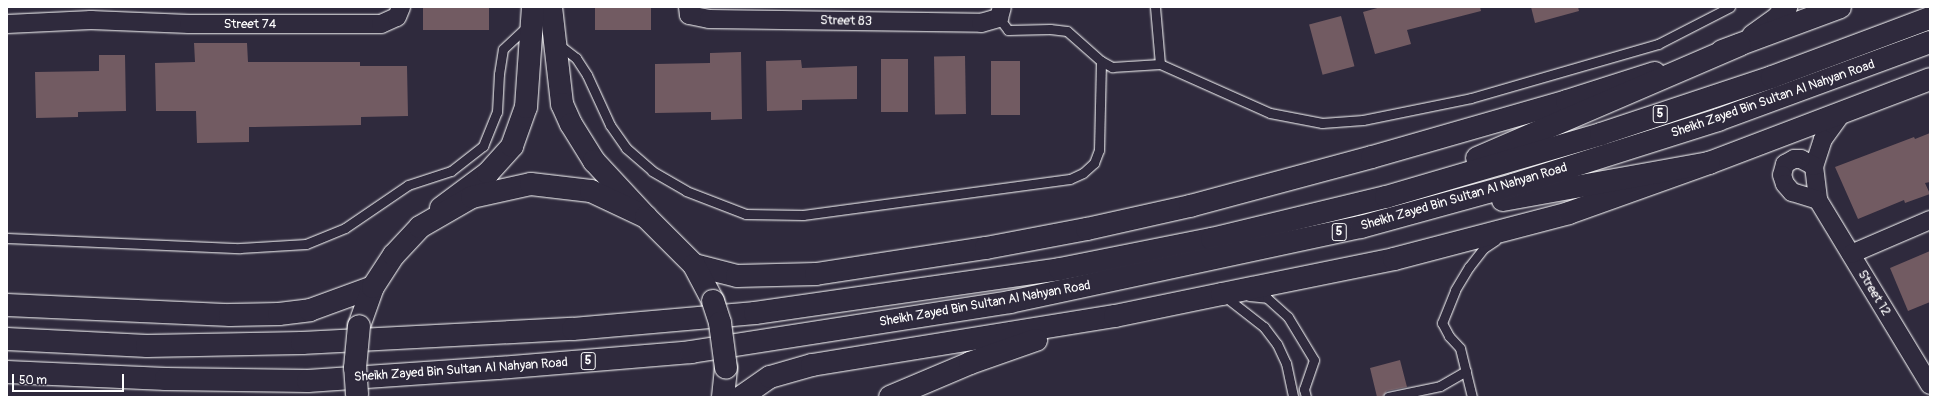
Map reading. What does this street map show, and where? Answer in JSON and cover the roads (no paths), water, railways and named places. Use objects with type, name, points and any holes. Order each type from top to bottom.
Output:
[{"type":"main road","points":[[551,7],[553,41],[562,104],[577,136],[607,177],[694,265],[713,301],[720,323],[726,368],[723,397]]},
{"type":"main road","points":[[694,265],[737,276],[816,274],[986,248],[1087,229],[1190,206],[1372,157],[1567,101],[1740,45],[1778,18],[1786,7]]},
{"type":"main road","points":[[1386,197],[1740,45],[1840,7]]},
{"type":"main road","points":[[357,395],[355,368],[359,326],[373,287],[394,255],[420,227],[460,192],[488,173],[512,146],[526,106],[532,16]]},
{"type":"main road","name":"Sheikh Zayed Bin Sultan Al Nahyan Road","points":[[7,340],[147,346],[302,343],[573,330],[755,313],[1060,269],[1212,239],[1386,197],[1609,131],[1772,77],[1930,18]]},
{"type":"main road","name":"Sheikh Zayed Bin Sultan Al Nahyan Road","points":[[7,372],[159,379],[308,381],[691,352],[1010,302],[1360,227],[1513,185],[1718,120],[1930,42]]},
{"type":"main road","points":[[741,397],[770,378],[812,365],[1114,316],[1394,259],[1569,213],[1709,163],[1930,79]]},
{"type":"main road","points":[[1360,227],[1709,163]]},
{"type":"main road","points":[[420,227],[472,196],[531,184],[591,191],[646,217]]},
{"type":"main road","points":[[7,306],[230,315],[279,314],[310,310],[373,287]]},
{"type":"main road","points":[[890,397],[1026,343],[1114,316]]},
{"type":"street","name":"Street 74","points":[[7,24],[91,14],[189,24],[381,24],[397,17],[401,7]]},
{"type":"street","name":"Street 83","points":[[688,7],[689,14],[709,19],[981,23],[1000,12]]},
{"type":"street","name":"Street 12","points":[[1842,113],[1823,139],[1814,166],[1818,200],[1930,385]]},
{"type":"street","points":[[1814,166],[1801,159],[1794,159],[1785,164],[1782,174],[1786,184],[1792,192],[1818,200]]},
{"type":"street","points":[[1851,254],[1930,220]]},
{"type":"lane","points":[[1155,7],[1160,64]]},
{"type":"lane","points":[[1000,12],[1008,30],[1050,29],[1067,31],[1100,61],[1112,67],[1160,64],[1270,113],[1322,123],[1363,120],[1471,98],[1658,44],[1730,7]]},
{"type":"lane","points":[[7,238],[240,248],[306,244],[345,228],[408,185],[451,171],[483,146],[497,112],[499,74],[503,49],[532,16]]},
{"type":"lane","points":[[553,41],[576,58],[587,75],[610,125],[626,148],[652,171],[686,191],[746,214],[803,215],[1070,178],[1082,173],[1094,163],[1099,150],[1100,61]]},
{"type":"lane","points":[[1472,397],[1460,348],[1449,336],[1442,323],[1445,313],[1469,267],[1484,248],[1518,226]]},
{"type":"lane","points":[[1222,294],[1264,327],[1277,344],[1286,363],[1293,397]]},
{"type":"lane","points":[[1222,294],[1267,298],[1288,317],[1314,360],[1304,389],[1306,397]]},
{"type":"lane","points":[[1388,397],[1440,386],[1466,371]]}]
